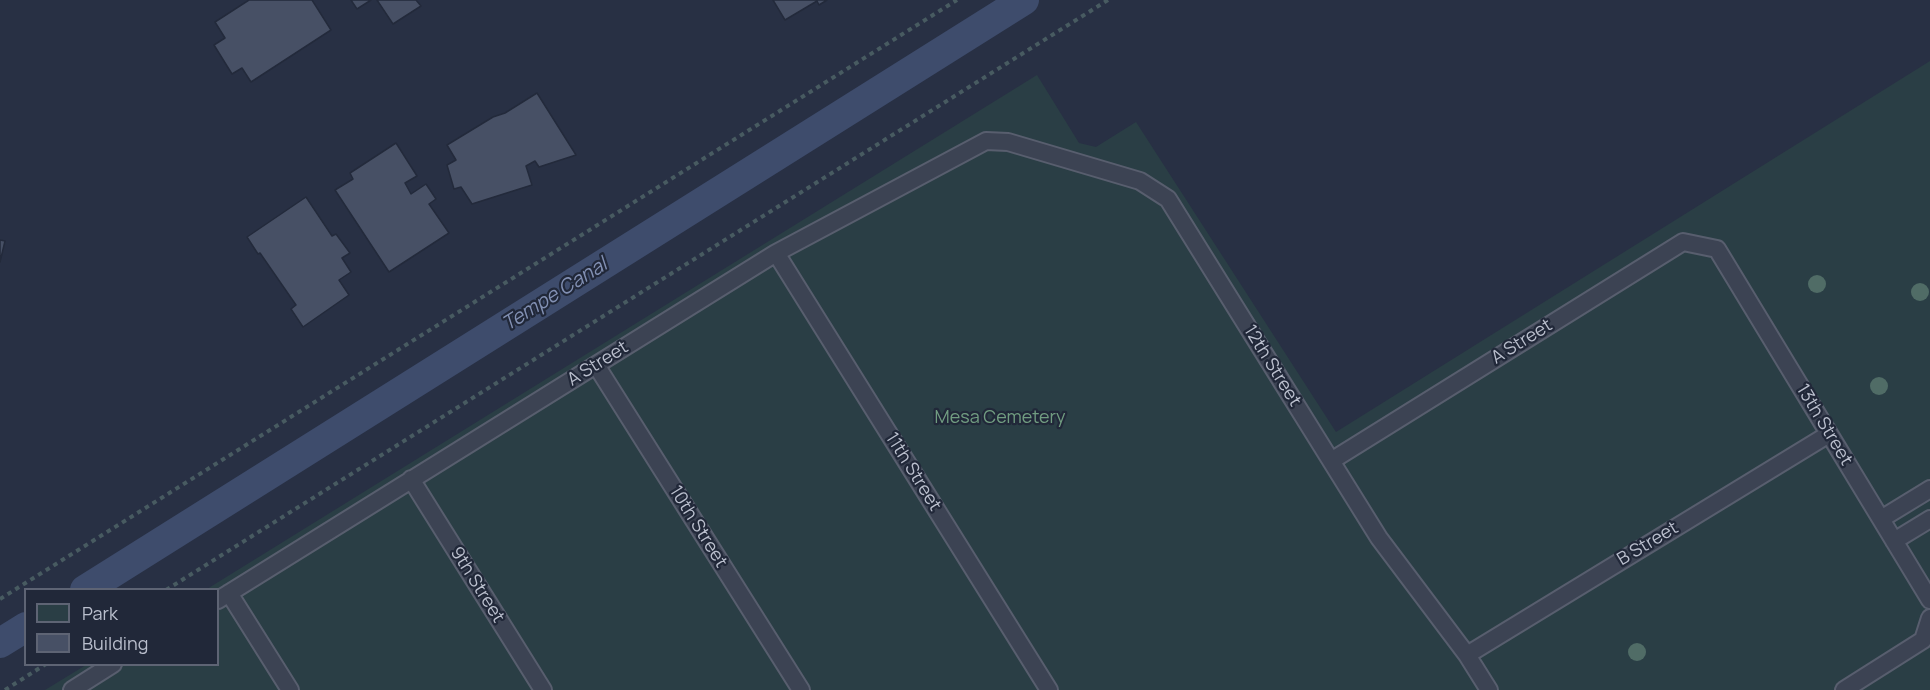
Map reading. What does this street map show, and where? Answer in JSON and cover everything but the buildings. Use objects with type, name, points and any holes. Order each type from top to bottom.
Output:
[{"type":"lane","name":"A Street","points":[[223,596],[776,253],[986,141]]},
{"type":"lane","name":"12th Street","points":[[986,141],[1008,142],[1140,181],[1168,199],[1379,538],[1467,655],[1489,690]]},
{"type":"lane","name":"A Street","points":[[1331,461],[1683,242],[1718,249]]},
{"type":"lane","name":"13th Street","points":[[1718,249],[1930,600]]},
{"type":"lane","name":"11th Street","points":[[776,253],[1049,690]]},
{"type":"lane","name":"10th Street","points":[[596,365],[801,690]]},
{"type":"lane","name":"B Street","points":[[1467,655],[1829,434]]},
{"type":"lane","name":"9th Street","points":[[411,479],[543,690]]},
{"type":"lane","points":[[1881,519],[1930,489]]},
{"type":"lane","points":[[1894,541],[1930,519]]},
{"type":"lane","points":[[223,596],[290,690]]},
{"type":"lane","points":[[1844,690],[1923,640],[1930,618]]},
{"type":"lane","points":[[72,690],[110,666]]},
{"type":"path","points":[[0,599],[957,0]]},
{"type":"path","points":[[169,588],[1108,0]]},
{"type":"path","points":[[5,690],[43,666]]},
{"type":"green space","name":"Mesa Cemetery","points":[[1930,61],[1930,690],[45,690],[84,666],[219,666],[219,588],[209,588],[1037,75],[1079,143],[1096,147],[1136,122],[1336,432]]},
{"type":"waterway","name":"Tempe Canal","points":[[88,588],[1024,0]]},
{"type":"waterway","name":"Tempe Canal","points":[[0,643],[24,628]]}]
